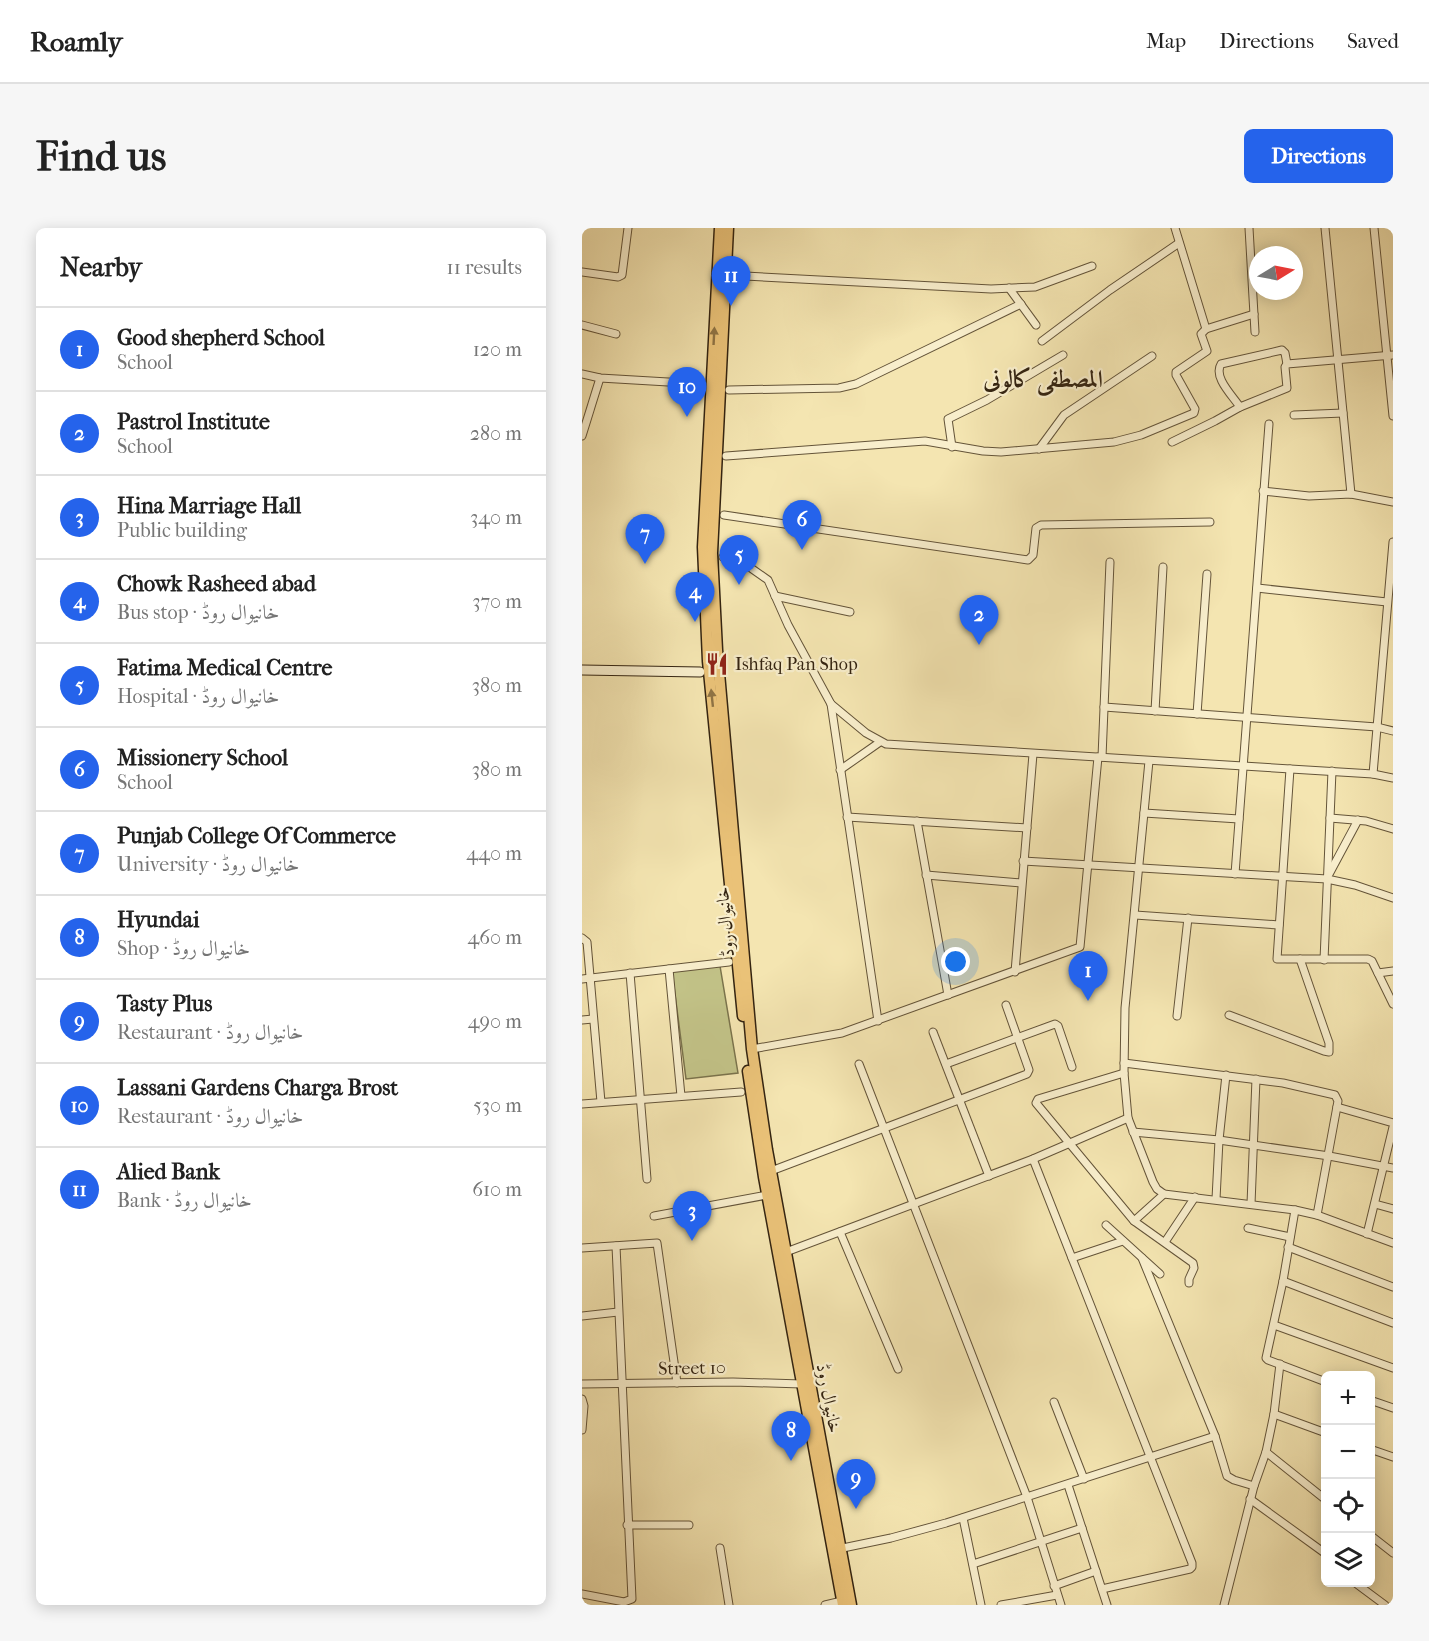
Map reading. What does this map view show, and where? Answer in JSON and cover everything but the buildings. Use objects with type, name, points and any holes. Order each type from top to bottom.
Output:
[{"type":"main road","name":"خانیوال روڈ","points":[[720,228],[704,547],[708,661],[748,1068],[767,1195],[802,1384],[837,1549]]},
{"type":"main road","name":"خانیوال روڈ","points":[[728,228],[712,553],[717,650],[752,1049],[845,1604]]},
{"type":"main road","points":[[582,670],[700,672]]},
{"type":"street","points":[[582,272],[618,277],[622,275],[628,228]]},
{"type":"street","points":[[1175,228],[1206,329]]},
{"type":"street","points":[[1249,228],[1255,332]]},
{"type":"street","points":[[1325,228],[1351,494]]},
{"type":"street","points":[[1374,228],[1390,355],[1393,416]]},
{"type":"street","points":[[1042,341],[1110,290],[1179,243]]},
{"type":"street","points":[[726,275],[943,288],[1009,288],[1035,287],[1092,266]]},
{"type":"street","points":[[1009,288],[1036,325]]},
{"type":"street","points":[[729,390],[839,387],[856,384],[1021,304]]},
{"type":"street","points":[[726,456],[925,441],[992,453],[1114,442],[1141,435],[1194,413],[1195,409],[1176,373],[1207,351],[1201,334],[1206,329],[1254,314]]},
{"type":"street","points":[[582,325],[616,334]]},
{"type":"street","points":[[1172,442],[1240,407],[1287,388],[1285,367],[1287,364],[1285,353],[1282,350],[1221,364],[1219,376],[1240,407]]},
{"type":"street","points":[[952,447],[948,419],[987,400],[1063,355]]},
{"type":"street","points":[[1287,364],[1390,355]]},
{"type":"street","points":[[1039,449],[1064,415],[1152,356]]},
{"type":"street","points":[[582,374],[600,378],[702,384]]},
{"type":"street","points":[[582,436],[600,378]]},
{"type":"street","points":[[1294,415],[1343,413]]},
{"type":"street","points":[[1235,874],[1269,424]]},
{"type":"street","points":[[1263,491],[1309,496],[1351,494],[1393,502]]},
{"type":"street","points":[[724,515],[1028,560],[1034,555],[1035,528],[1041,525],[1210,522]]},
{"type":"street","points":[[1373,774],[1393,542]]},
{"type":"street","points":[[723,557],[760,573],[768,579],[788,625],[831,705],[878,1021]]},
{"type":"street","points":[[752,1049],[842,1034],[1080,947],[1104,707],[1110,562]]},
{"type":"street","points":[[1155,711],[1163,567]]},
{"type":"street","points":[[1197,714],[1207,574]]},
{"type":"street","points":[[1257,588],[1387,602]]},
{"type":"street","points":[[775,596],[850,612]]},
{"type":"street","points":[[831,705],[866,733],[886,744],[1332,771],[1393,778]]},
{"type":"street","points":[[1104,707],[1377,727],[1393,731]]},
{"type":"street","points":[[840,770],[880,742]]},
{"type":"street","points":[[1015,972],[1033,753]]},
{"type":"street","points":[[1149,760],[1125,1008],[1124,1072],[1128,1118],[1153,1182],[1164,1194],[1295,1210],[1317,1215],[1393,1243]]},
{"type":"street","points":[[1290,769],[1277,959],[1368,959],[1372,962],[1393,1004]]},
{"type":"street","points":[[1323,960],[1332,771]]},
{"type":"street","points":[[1144,813],[1239,819]]},
{"type":"street","points":[[847,817],[1027,828]]},
{"type":"street","points":[[1330,818],[1358,820],[1393,830]]},
{"type":"street","points":[[1327,879],[1358,820]]},
{"type":"street","points":[[917,821],[948,995]]},
{"type":"street","points":[[1023,861],[1327,879],[1393,898]]},
{"type":"street","points":[[926,875],[1021,884]]},
{"type":"street","points":[[1135,915],[1279,925]]},
{"type":"street","points":[[1177,1016],[1188,918]]},
{"type":"street","points":[[582,938],[586,942],[586,978],[593,1019],[601,1102]]},
{"type":"street","points":[[1229,1015],[1329,1052],[1329,1043],[1300,959]]},
{"type":"street","points":[[586,978],[729,962]]},
{"type":"street","points":[[669,969],[681,1096]]},
{"type":"street","points":[[1378,973],[1393,970]]},
{"type":"street","points":[[630,973],[647,1179]]},
{"type":"street","points":[[771,1171],[1029,1072],[1006,1005]]},
{"type":"street","points":[[582,1020],[593,1019]]},
{"type":"street","points":[[946,1065],[1057,1024],[1072,1066]]},
{"type":"street","points":[[933,1032],[989,1176]]},
{"type":"street","points":[[1124,1063],[1283,1083],[1337,1097],[1329,1156],[1317,1215]]},
{"type":"street","points":[[859,1064],[1027,1497],[1060,1605]]},
{"type":"street","points":[[1124,1072],[1036,1100],[1036,1103],[1134,1221],[1193,1263],[1190,1282]]},
{"type":"street","points":[[1216,1199],[1226,1075]]},
{"type":"street","points":[[1251,1204],[1256,1079]]},
{"type":"street","points":[[582,1104],[741,1092]]},
{"type":"street","points":[[1337,1107],[1393,1125],[1367,1234]]},
{"type":"street","points":[[786,1252],[1033,1159],[1128,1118]]},
{"type":"street","points":[[1133,1132],[1219,1140],[1393,1168]]},
{"type":"street","points":[[1033,1159],[1191,1559],[1192,1567],[1102,1590]]},
{"type":"street","points":[[1134,1221],[1164,1194]]},
{"type":"street","points":[[654,1216],[767,1195]]},
{"type":"street","points":[[1165,1242],[1195,1197]]},
{"type":"street","points":[[1375,1204],[1393,1209]]},
{"type":"street","points":[[1295,1210],[1283,1281],[1266,1358],[1321,1380]]},
{"type":"street","points":[[1106,1224],[1160,1274]]},
{"type":"street","points":[[1248,1228],[1290,1237]]},
{"type":"street","points":[[840,1232],[898,1369]]},
{"type":"street","points":[[1072,1258],[1123,1241]]},
{"type":"street","points":[[582,1248],[657,1243],[677,1383]]},
{"type":"street","points":[[582,1594],[624,1602],[632,1599],[616,1246]]},
{"type":"street","points":[[1288,1247],[1393,1287]]},
{"type":"street","points":[[1142,1258],[1215,1436],[1227,1476],[1254,1486]]},
{"type":"street","points":[[1283,1281],[1393,1323]]},
{"type":"street","points":[[582,1316],[618,1312]]},
{"type":"street","points":[[1274,1325],[1393,1368]]},
{"type":"street","points":[[1224,1605],[1250,1499],[1266,1452],[1274,1414],[1280,1364]]},
{"type":"street","name":"Street 10","points":[[582,1384],[802,1384]]},
{"type":"street","points":[[582,1399],[584,1406],[582,1430]]},
{"type":"street","points":[[1375,1401],[1393,1408]]},
{"type":"street","points":[[1053,1402],[1084,1479]]},
{"type":"street","points":[[1274,1414],[1321,1431]]},
{"type":"street","points":[[837,1549],[891,1538],[963,1518],[1215,1436]]},
{"type":"street","points":[[1375,1450],[1393,1457]]},
{"type":"street","points":[[1266,1452],[1321,1496]]},
{"type":"street","points":[[1068,1485],[1107,1605]]},
{"type":"street","points":[[1250,1499],[1321,1550]]},
{"type":"street","points":[[963,1518],[981,1605]]},
{"type":"street","points":[[627,1525],[689,1525]]},
{"type":"street","points":[[973,1564],[1082,1528]]},
{"type":"street","points":[[1375,1538],[1393,1553]]},
{"type":"street","points":[[720,1548],[729,1605]]},
{"type":"street","points":[[1054,1586],[1096,1571]]},
{"type":"street","points":[[1361,1587],[1385,1605]]},
{"type":"street","points":[[1002,1605],[1057,1595]]},
{"type":"street","points":[[825,1605],[845,1604]]},
{"type":"green space","points":[[720,966],[738,1073],[686,1079],[672,971]]},
{"type":"place","name":"Alied Bank","points":[[731,306]]},
{"type":"place","name":"Lassani Gardens Charga Brost","points":[[687,417]]},
{"type":"place","name":"Missionery School","points":[[802,550]]},
{"type":"place","name":"Punjab College Of Commerce","points":[[645,564]]},
{"type":"place","name":"Fatima Medical Centre","points":[[739,585]]},
{"type":"place","name":"Chowk Rasheed abad","points":[[695,622]]},
{"type":"place","name":"Pastrol Institute","points":[[979,645]]},
{"type":"place","name":"Ishfaq Pan Shop","points":[[717,664]]},
{"type":"place","name":"Good shepherd School","points":[[1088,1001]]},
{"type":"place","name":"Hina Marriage Hall","points":[[692,1241]]},
{"type":"place","name":"Hyundai","points":[[791,1461]]},
{"type":"place","name":"Tasty Plus","points":[[856,1509]]},
{"type":"district","name":"المصطفی کالونی","points":[[1043,379]]}]
